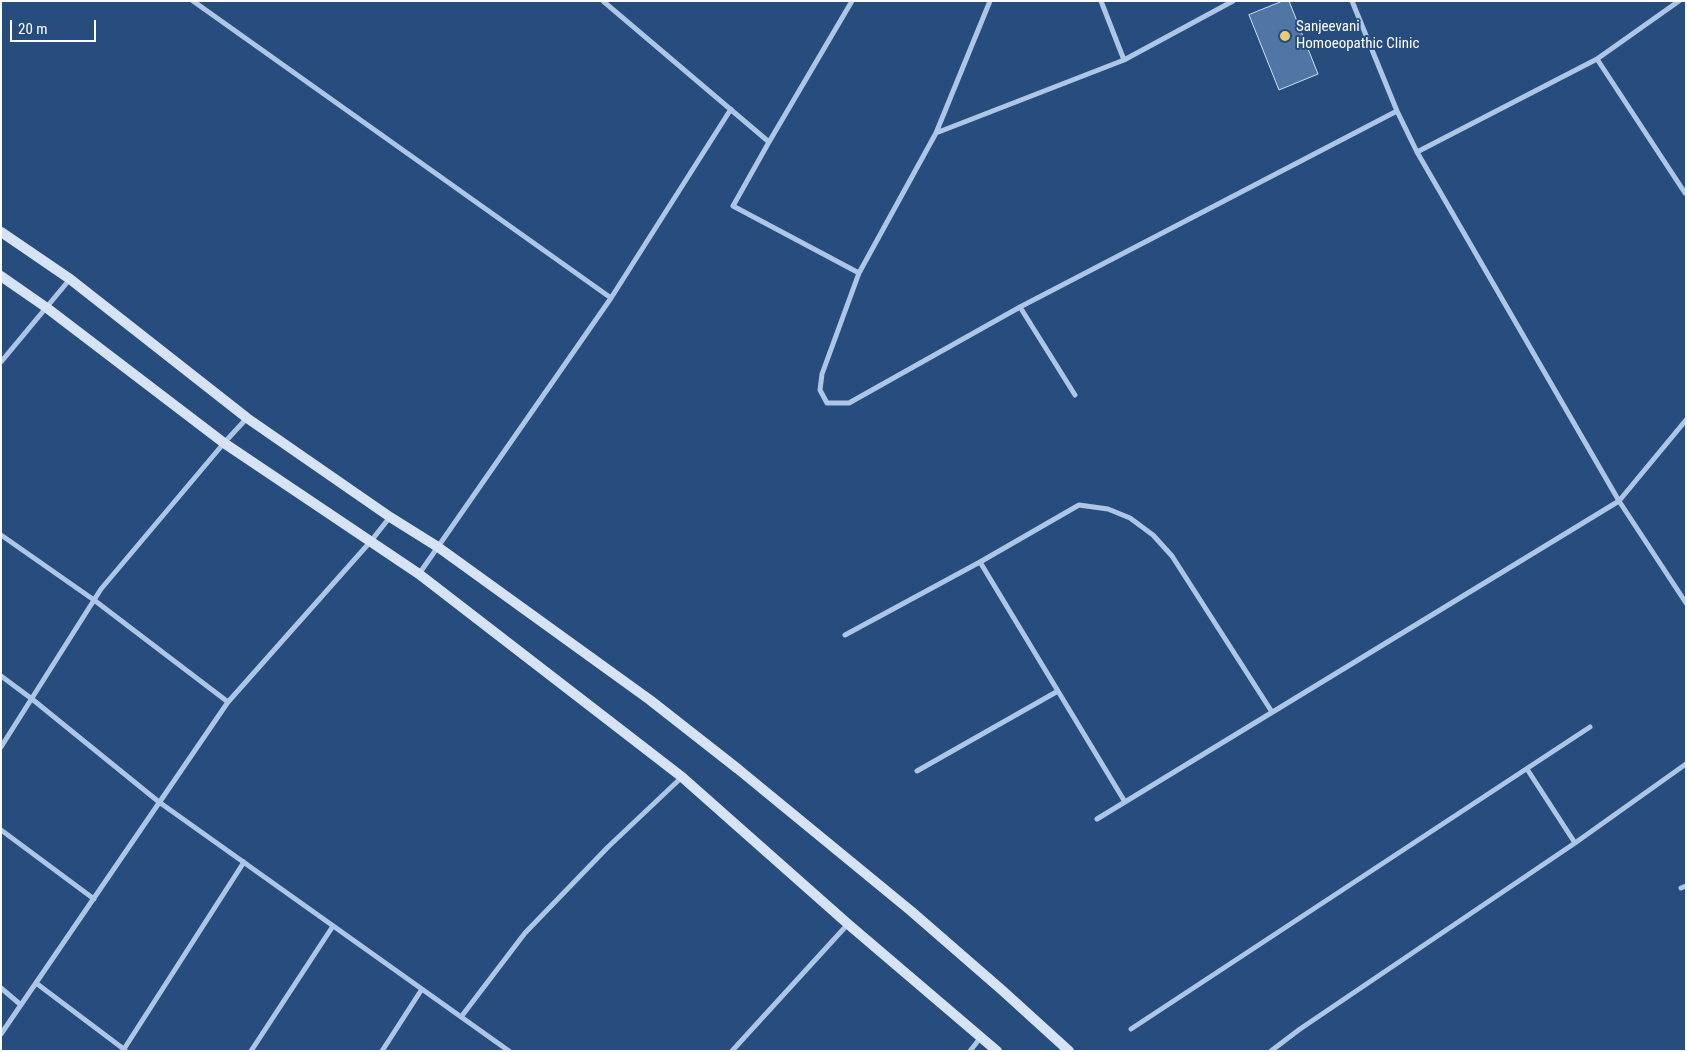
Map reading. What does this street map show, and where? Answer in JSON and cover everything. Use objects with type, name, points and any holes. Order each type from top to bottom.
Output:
[{"type":"street","points":[[193,1],[611,298]]},
{"type":"street","points":[[603,1],[769,142]]},
{"type":"street","points":[[852,1],[733,206],[859,273]]},
{"type":"street","points":[[990,1],[936,133],[859,273],[822,374],[820,390],[827,403],[849,403],[1020,307],[1397,111]]},
{"type":"street","points":[[1101,1],[1124,60]]},
{"type":"street","points":[[936,133],[1124,60],[1233,1]]},
{"type":"street","points":[[1352,1],[1397,111],[1417,152],[1619,501],[1686,603]]},
{"type":"street","points":[[1417,152],[1597,59],[1679,1]]},
{"type":"street","points":[[1597,59],[1685,193]]},
{"type":"street","points":[[419,574],[611,298],[731,110]]},
{"type":"street","points":[[1,232],[70,280],[247,418],[390,517],[438,547],[650,700],[911,912],[1069,1051]]},
{"type":"street","points":[[1,276],[47,308],[224,443],[419,574],[682,777],[848,924],[997,1051]]},
{"type":"street","points":[[1,362],[70,280]]},
{"type":"street","points":[[1020,307],[1075,395]]},
{"type":"street","points":[[1,747],[101,589],[247,418]]},
{"type":"street","points":[[1097,819],[1619,501],[1686,420]]},
{"type":"street","points":[[845,635],[980,562],[1079,505],[1108,509],[1130,518],[1153,535],[1172,556],[1272,712]]},
{"type":"street","points":[[1,1034],[228,702],[371,541],[390,517]]},
{"type":"street","points":[[1,535],[94,600],[228,702]]},
{"type":"street","points":[[980,562],[1125,802]]},
{"type":"street","points":[[1,676],[159,802],[509,1051]]},
{"type":"street","points":[[917,771],[1058,691]]},
{"type":"street","points":[[1131,1029],[1590,727]]},
{"type":"street","points":[[1271,1051],[1287,1038],[1575,843],[1686,764]]},
{"type":"street","points":[[1527,769],[1575,843]]},
{"type":"street","points":[[461,1017],[525,932],[608,847],[682,777]]},
{"type":"street","points":[[1,830],[94,899]]},
{"type":"street","points":[[36,983],[125,1050],[244,862]]},
{"type":"street","points":[[732,1051],[848,924]]},
{"type":"street","points":[[252,1051],[333,926]]},
{"type":"street","points":[[1,988],[21,1005]]},
{"type":"street","points":[[382,1051],[422,989]]},
{"type":"street","points":[[970,1051],[981,1038]]},
{"type":"building","points":[[1283,1],[1289,1],[1318,74],[1279,90],[1249,15]]},
{"type":"place","name":"Sanjeevani Homoeopathic Clinic","points":[[1285,36]]}]
